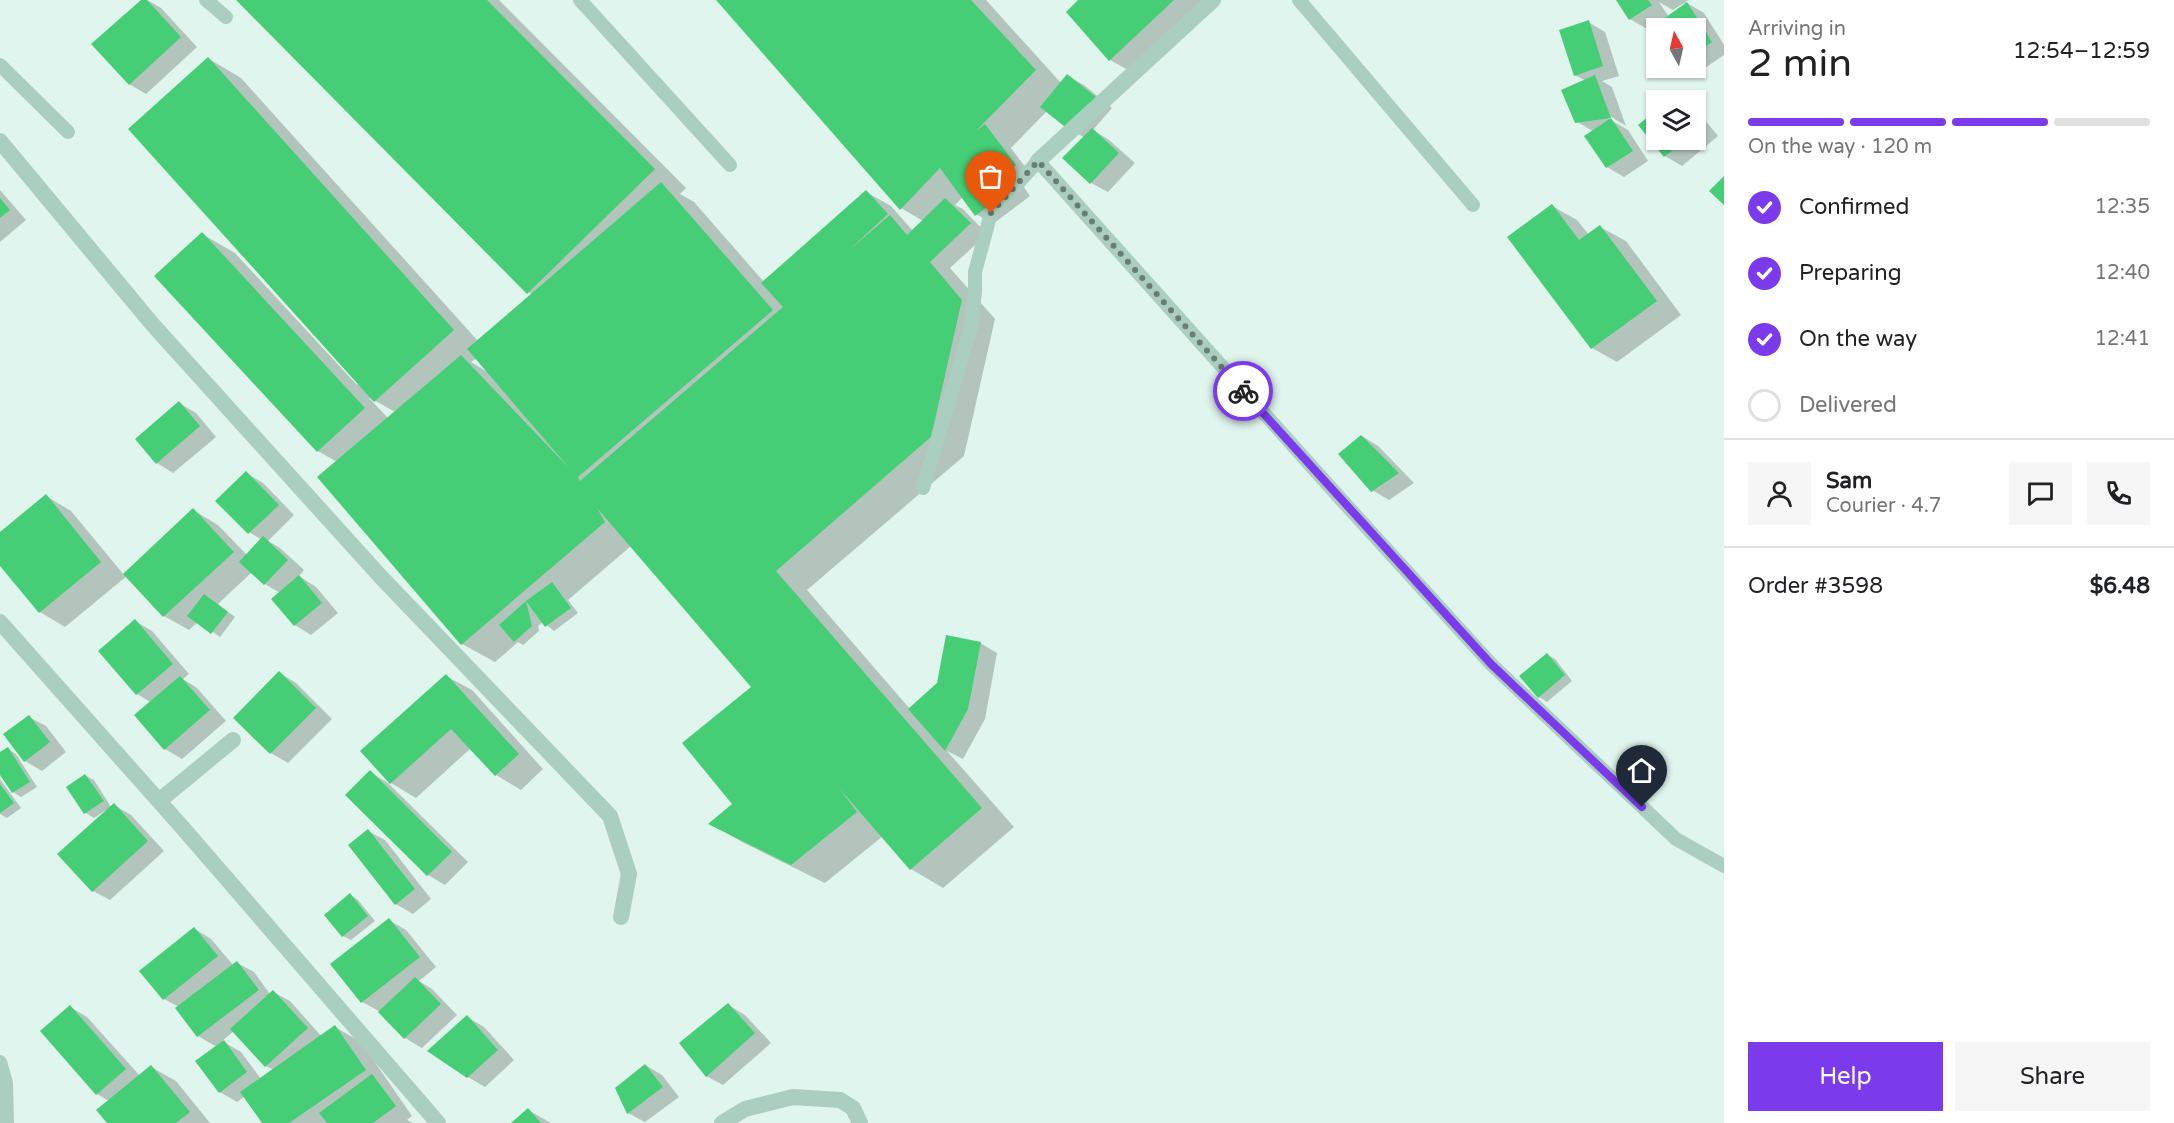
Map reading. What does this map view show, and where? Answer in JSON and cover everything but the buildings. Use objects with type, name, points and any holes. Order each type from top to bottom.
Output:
[{"type":"street","points":[[1038,161],[1213,0]]},
{"type":"street","points":[[0,141],[153,326],[364,559],[610,816],[629,874],[621,917]]},
{"type":"street","points":[[0,622],[159,801],[438,1123]]},
{"type":"street","points":[[159,801],[233,740]]},
{"type":"street","points":[[722,1123],[745,1109],[793,1098],[840,1100],[853,1108],[860,1123]]},
{"type":"lane","points":[[206,0],[226,17]]},
{"type":"lane","points":[[580,0],[730,165]]},
{"type":"lane","points":[[1299,0],[1473,205]]},
{"type":"lane","points":[[0,65],[68,132]]},
{"type":"lane","points":[[922,488],[971,327],[975,272],[991,213],[1038,161],[1491,664],[1676,839],[1724,866]]},
{"type":"lane","points":[[0,1062],[6,1083],[7,1123]]},
{"type":"way so far","points":[[991,213],[1038,161],[1243,391]]},
{"type":"route","points":[[1243,391],[1491,664],[1642,807]]}]
